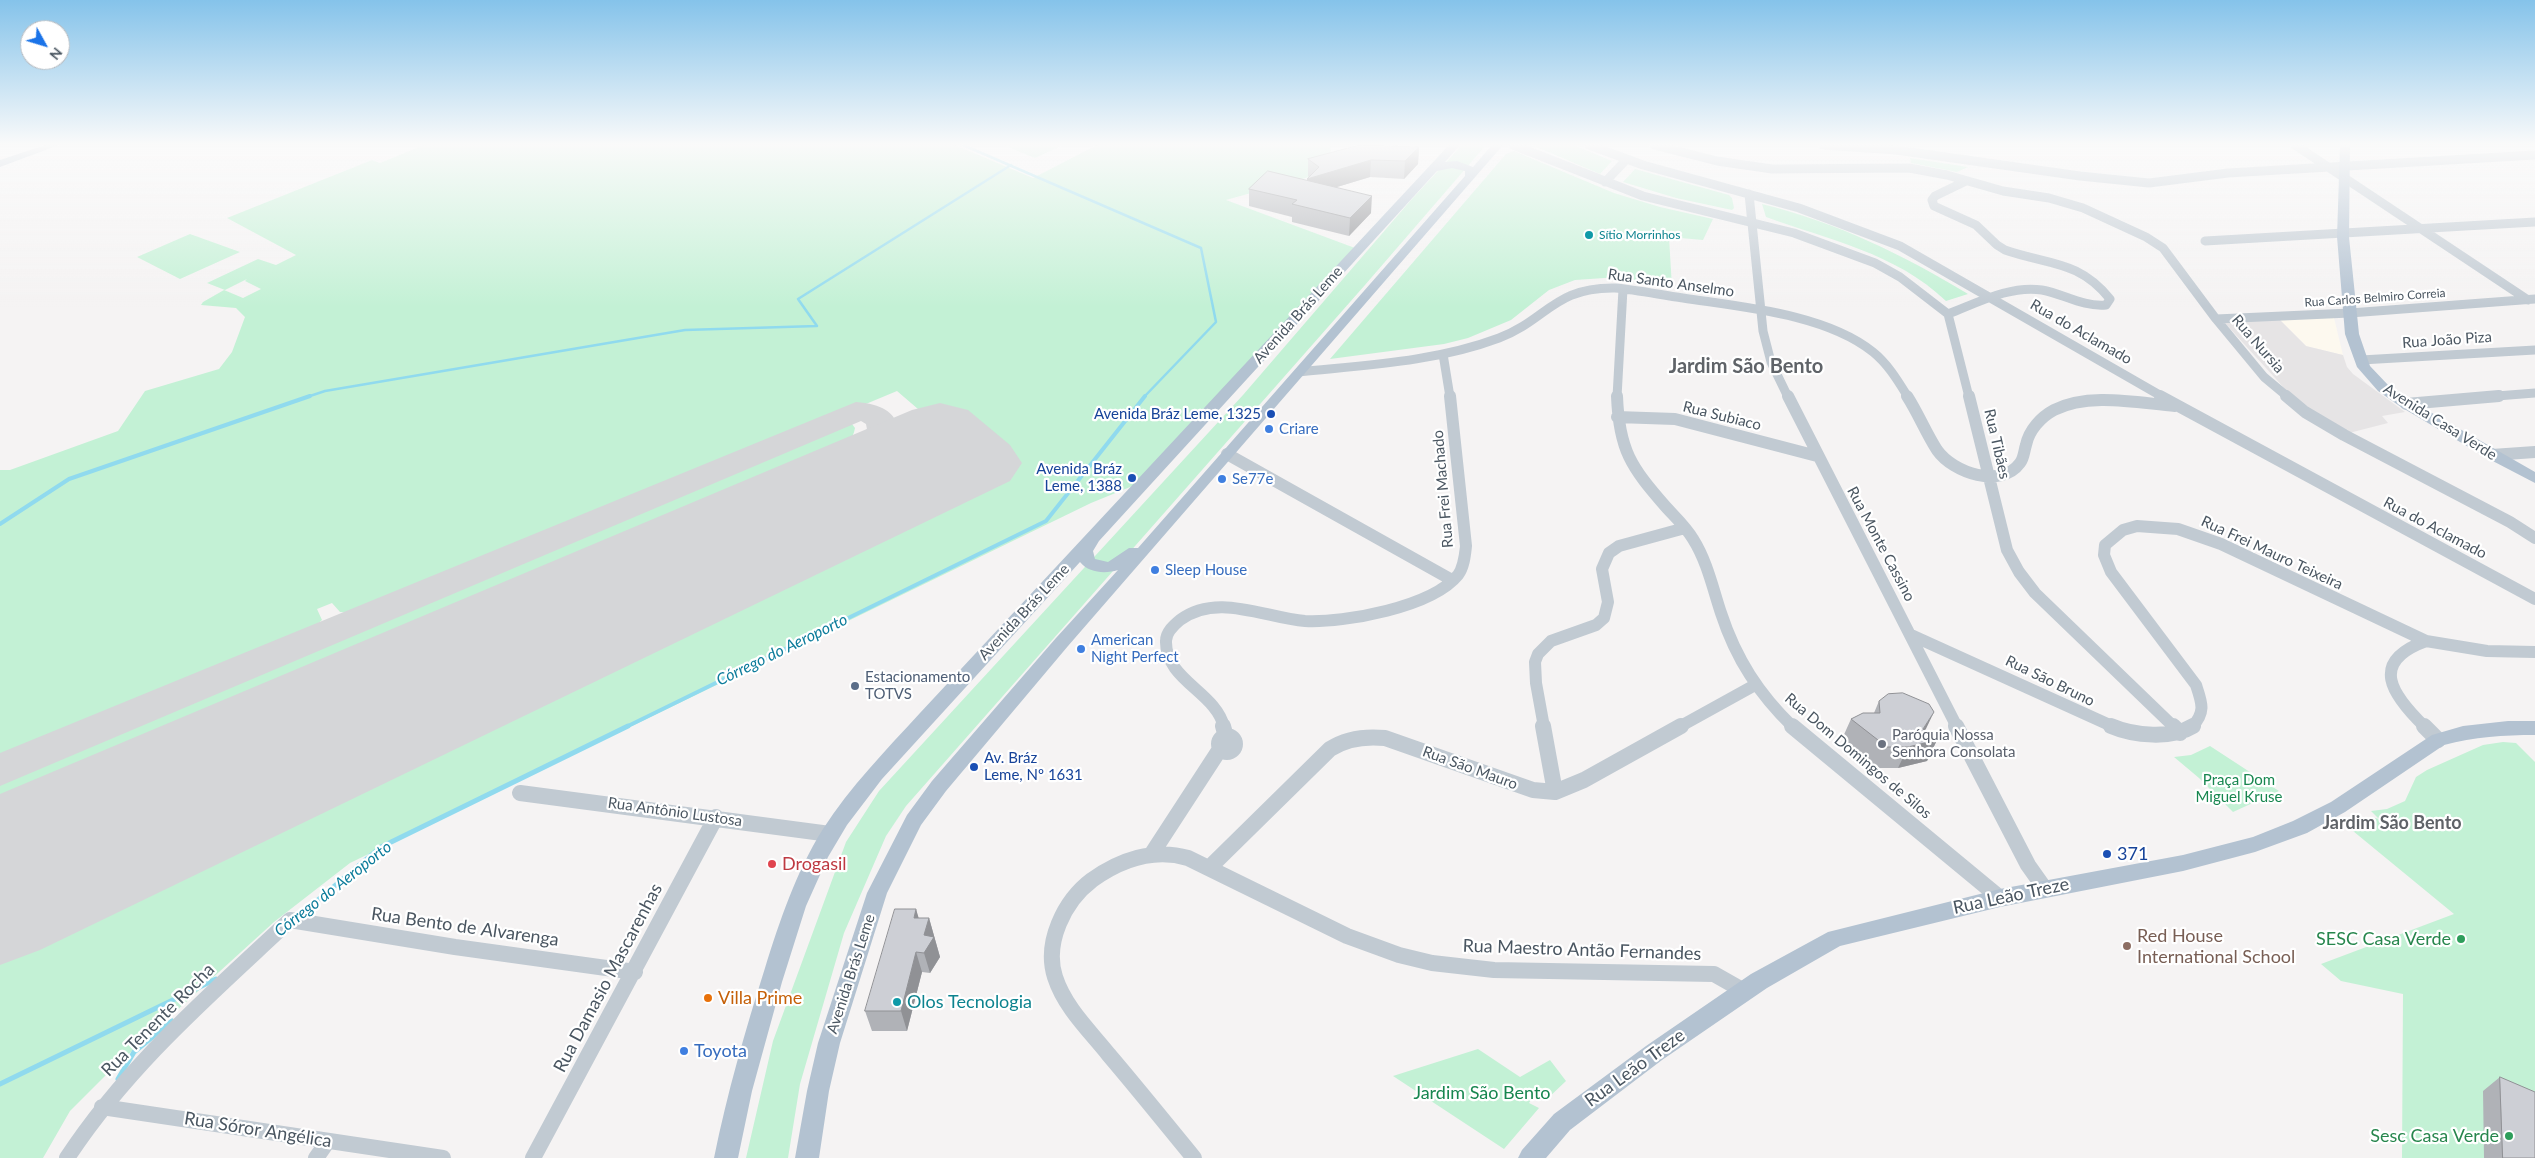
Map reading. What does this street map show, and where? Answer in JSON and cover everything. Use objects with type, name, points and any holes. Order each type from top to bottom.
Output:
[{"type":"main road","name":"Avenida Brás Leme","points":[[726,1158],[738,1096],[785,938],[809,872],[830,834],[864,789],[926,718],[1405,199]]},
{"type":"main road","name":"Avenida Brás Leme","points":[[807,1158],[818,1091],[847,984],[877,893],[910,827],[939,786],[1451,199]]},
{"type":"main road","name":"Avenida Casa Verde","points":[[2343,199],[2342,233],[2350,313],[2354,343],[2366,371],[2383,388],[2406,404],[2492,456],[2535,478]]},
{"type":"main road","points":[[1102,528],[1085,551],[1087,561],[1100,567],[1116,565],[1158,535]]},
{"type":"main road","name":"Rua Leão Treze","points":[[1530,1158],[1562,1122],[1590,1100],[1744,991],[1835,938],[2000,898],[2183,863],[2255,844],[2300,827],[2338,807],[2438,740],[2463,733],[2508,728],[2535,728]]},
{"type":"street","points":[[1657,199],[1794,232],[1875,263],[1900,277],[1948,314],[1992,298],[2035,290],[2096,306],[2106,304],[2110,299],[2091,279],[2074,268],[2006,251],[1994,244],[1976,226],[1937,208],[1932,203],[1934,199]]},
{"type":"street","name":"Rua Monte Cassino","points":[[1749,199],[1763,331],[1771,362],[1817,456],[2028,865],[2045,889]]},
{"type":"street","name":"Rua do Aclamado","points":[[1767,199],[1799,208],[1879,237],[1917,255],[2179,407],[2535,599]]},
{"type":"street","name":"Rua Nursia","points":[[2049,199],[2068,202],[2146,237],[2169,255],[2216,319],[2264,376],[2305,412],[2344,435],[2510,522],[2535,538]]},
{"type":"street","points":[[2380,199],[2420,229],[2532,301]]},
{"type":"street","points":[[2205,240],[2535,222]]},
{"type":"street","name":"Rua Santo Anselmo","points":[[1299,372],[1443,354],[1512,333],[1563,297],[1573,293],[1594,288],[1622,289],[1761,312],[1817,325],[1856,340],[1876,355],[1894,378],[1942,456],[1971,474],[1987,477]]},
{"type":"street","name":"Rua Dom Domingos de Silos","points":[[1622,289],[1617,417],[1625,451],[1638,474],[1685,528],[1700,552],[1724,626],[1736,654],[1754,685],[1798,730],[2000,898]]},
{"type":"street","name":"Rua Carlos Belmiro Correia","points":[[2216,319],[2350,313],[2532,301]]},
{"type":"street","name":"Rua Tibães","points":[[1948,314],[1987,477],[2007,550],[2019,572],[2062,620],[2180,733]]},
{"type":"street","name":"Rua João Piza","points":[[2360,360],[2535,350]]},
{"type":"street","name":"Rua Frei Machado","points":[[1152,855],[1223,743],[1219,716],[1208,701],[1171,664],[1166,653],[1166,639],[1172,628],[1181,618],[1190,612],[1215,607],[1305,620],[1341,618],[1421,599],[1442,590],[1463,566],[1466,546],[1452,416],[1443,354]]},
{"type":"street","points":[[2406,404],[2535,393]]},
{"type":"street","points":[[1987,477],[2003,475],[2020,464],[2033,428],[2044,416],[2057,409],[2077,403],[2101,401],[2179,407]]},
{"type":"street","name":"Rua Subiaco","points":[[1617,417],[1675,419],[1817,456]]},
{"type":"street","points":[[2492,456],[2535,452]]},
{"type":"street","points":[[1227,454],[1452,580]]},
{"type":"street","name":"Rua Frei Mauro Teixeira","points":[[2180,733],[2197,725],[2204,714],[2203,701],[2196,685],[2110,572],[2104,555],[2106,545],[2123,530],[2137,526],[2156,526],[2198,535],[2426,641],[2487,651],[2535,652]]},
{"type":"street","points":[[1555,792],[1536,683],[1535,662],[1538,654],[1551,641],[1596,625],[1604,618],[1608,602],[1602,569],[1608,553],[1619,546],[1685,528]]},
{"type":"street","name":"Rua São Bruno","points":[[1911,635],[2116,728],[2140,734],[2180,733]]},
{"type":"street","points":[[2426,641],[2407,649],[2394,659],[2390,670],[2391,682],[2401,700],[2438,740]]},
{"type":"street","name":"Rua São Mauro","points":[[1210,867],[1330,749],[1344,741],[1357,737],[1385,738],[1523,788],[1555,792],[1584,780],[1754,685]]},
{"type":"street","name":"Rua Antônio Lustosa","points":[[520,793],[716,817],[830,834]]},
{"type":"street","name":"Rua Damasio Mascarenhas","points":[[534,1158],[635,972],[716,817]]},
{"type":"street","name":"Rua Maestro Antão Fernandes","points":[[1194,1158],[1070,1007],[1059,989],[1052,958],[1062,915],[1083,888],[1109,868],[1126,860],[1152,855],[1176,855],[1210,867],[1347,936],[1399,955],[1432,963],[1494,970],[1714,974],[1744,991]]},
{"type":"street","name":"Rua Bento de Alvarenga","points":[[290,920],[455,947],[635,972]]},
{"type":"street","name":"Rua Tenente Rocha","points":[[67,1158],[102,1107],[139,1063],[290,920]]},
{"type":"street","name":"Rua Sóror Angélica","points":[[102,1107],[443,1158]]},
{"type":"street","points":[[316,1158],[328,1141]]},
{"type":"shaded area","points":[[2334,318],[2343,355],[2306,346],[2279,319]]},
{"type":"shaded area","points":[[2279,319],[2306,346],[2343,355],[2347,367],[2353,374],[2405,412],[2382,416],[2388,423],[2349,433],[2314,412],[2286,390],[2224,322]]},
{"type":"green space","points":[[274,199],[1229,199],[1226,200],[1355,248],[1135,485],[1091,503],[350,863],[274,922],[108,1073],[70,1111],[43,1158],[0,1158],[0,916],[981,463],[897,391],[362,614],[340,612],[332,603],[317,609],[322,620],[299,640],[0,765],[0,470],[10,470],[118,431],[145,391],[219,369],[232,352],[245,317],[236,308],[201,305],[224,290],[243,298],[261,289],[245,281],[247,279],[225,290],[207,283],[258,259],[276,265],[296,255],[227,218]]},
{"type":"green space","points":[[1439,199],[906,806],[886,836],[844,933],[800,1084],[788,1158],[746,1158],[773,1041],[846,842],[879,791],[1243,395],[1411,200]]},
{"type":"green space","points":[[1467,199],[1634,199],[1713,219],[1703,240],[1669,237],[1672,287],[1620,277],[1575,280],[1549,290],[1511,320],[1468,338],[1444,344],[1330,359]]},
{"type":"green space","points":[[1681,199],[1732,199],[1734,208],[1732,210]]},
{"type":"green space","points":[[1762,204],[1816,220],[1869,241],[1919,266],[1968,294],[1946,301],[1906,271],[1884,259],[1766,217]]},
{"type":"green space","points":[[190,234],[240,252],[180,279],[137,257]]},
{"type":"green space","points":[[844,422],[852,424],[855,428],[847,446],[830,465],[792,492],[0,841],[0,776]]},
{"type":"green space","name":"SESC Casa Verde","points":[[2503,742],[2516,743],[2535,762],[2535,1158],[2402,1158],[2403,994],[2341,981],[2321,964],[2454,914],[2353,831],[2375,818],[2379,819],[2371,811],[2387,809],[2405,801],[2416,777],[2427,770],[2483,745]]},
{"type":"green space","name":"Praça Dom Miguel Kruse","points":[[2210,746],[2279,791],[2233,812],[2199,778],[2174,757],[2191,755]]},
{"type":"green space","name":"Jardim São Bento","points":[[1478,1049],[1520,1077],[1550,1060],[1566,1081],[1546,1100],[1535,1093],[1529,1103],[1539,1108],[1504,1149],[1393,1076]]},
{"type":"building","points":[[1293,199],[1369,199],[1350,218],[1292,204],[1297,200]]},
{"type":"building","points":[[1903,693],[1929,704],[1934,712],[1923,729],[1937,740],[1908,747],[1887,747],[1851,719],[1863,713],[1880,713],[1879,701],[1888,694]]},
{"type":"building","points":[[895,909],[916,909],[914,918],[929,918],[924,935],[934,937],[924,953],[916,952],[901,1011],[865,1011]]},
{"type":"building","points":[[2500,1077],[2535,1092],[2535,1158],[2503,1158]]},
{"type":"waterway","points":[[310,396],[325,391],[685,330],[817,326],[798,299],[957,199]]},
{"type":"waterway","name":"Córrego do Aeroporto","points":[[1088,199],[1201,248],[1216,322],[1144,397]]},
{"type":"waterway","points":[[0,524],[69,479],[310,396]]},
{"type":"waterway","name":"Córrego do Aeroporto","points":[[626,727],[1046,521],[1145,396]]},
{"type":"waterway","name":"Córrego do Aeroporto","points":[[299,916],[381,847],[628,726]]},
{"type":"waterway","points":[[0,1084],[216,979]]},
{"type":"waterway","name":"Córrego do Aeroporto","points":[[118,1079],[134,1052],[172,1021]]},
{"type":"taxiway","points":[[0,770],[856,411],[868,412],[880,419],[883,428],[881,439],[876,450],[859,474],[832,500],[789,525]]},
{"type":"runway","points":[[0,841],[940,427],[981,463],[0,916]]},
{"type":"place","name":"Sítio Morrinhos","points":[[1589,235]]},
{"type":"place","name":"Avenida Bráz Leme, 1325","points":[[1271,414]]},
{"type":"place","name":"Criare","points":[[1269,429]]},
{"type":"place","name":"Avenida Bráz Leme, 1388","points":[[1132,478]]},
{"type":"place","name":"Se77e","points":[[1222,479]]},
{"type":"place","name":"Sleep House","points":[[1155,570]]},
{"type":"place","name":"American Night Perfect","points":[[1081,649]]},
{"type":"place","name":"Estacionamento TOTVS","points":[[855,686]]},
{"type":"place","name":"Paróquia Nossa Senhora Consolata","points":[[1882,744]]},
{"type":"place","name":"Av. Bráz Leme, Nº 1631","points":[[974,767]]},
{"type":"place","name":"371","points":[[2107,854]]},
{"type":"place","name":"Drogasil","points":[[772,864]]},
{"type":"place","name":"SESC Casa Verde","points":[[2461,939]]},
{"type":"place","name":"Red House International School","points":[[2127,946]]},
{"type":"place","name":"Villa Prime","points":[[708,998]]},
{"type":"place","name":"Olos Tecnologia","points":[[897,1002]]},
{"type":"place","name":"Toyota","points":[[684,1051]]},
{"type":"place","name":"Sesc Casa Verde","points":[[2509,1136]]},
{"type":"district","name":"Jardim São Bento","points":[[1746,367]]},
{"type":"district","name":"Jardim São Bento","points":[[2392,823]]}]
